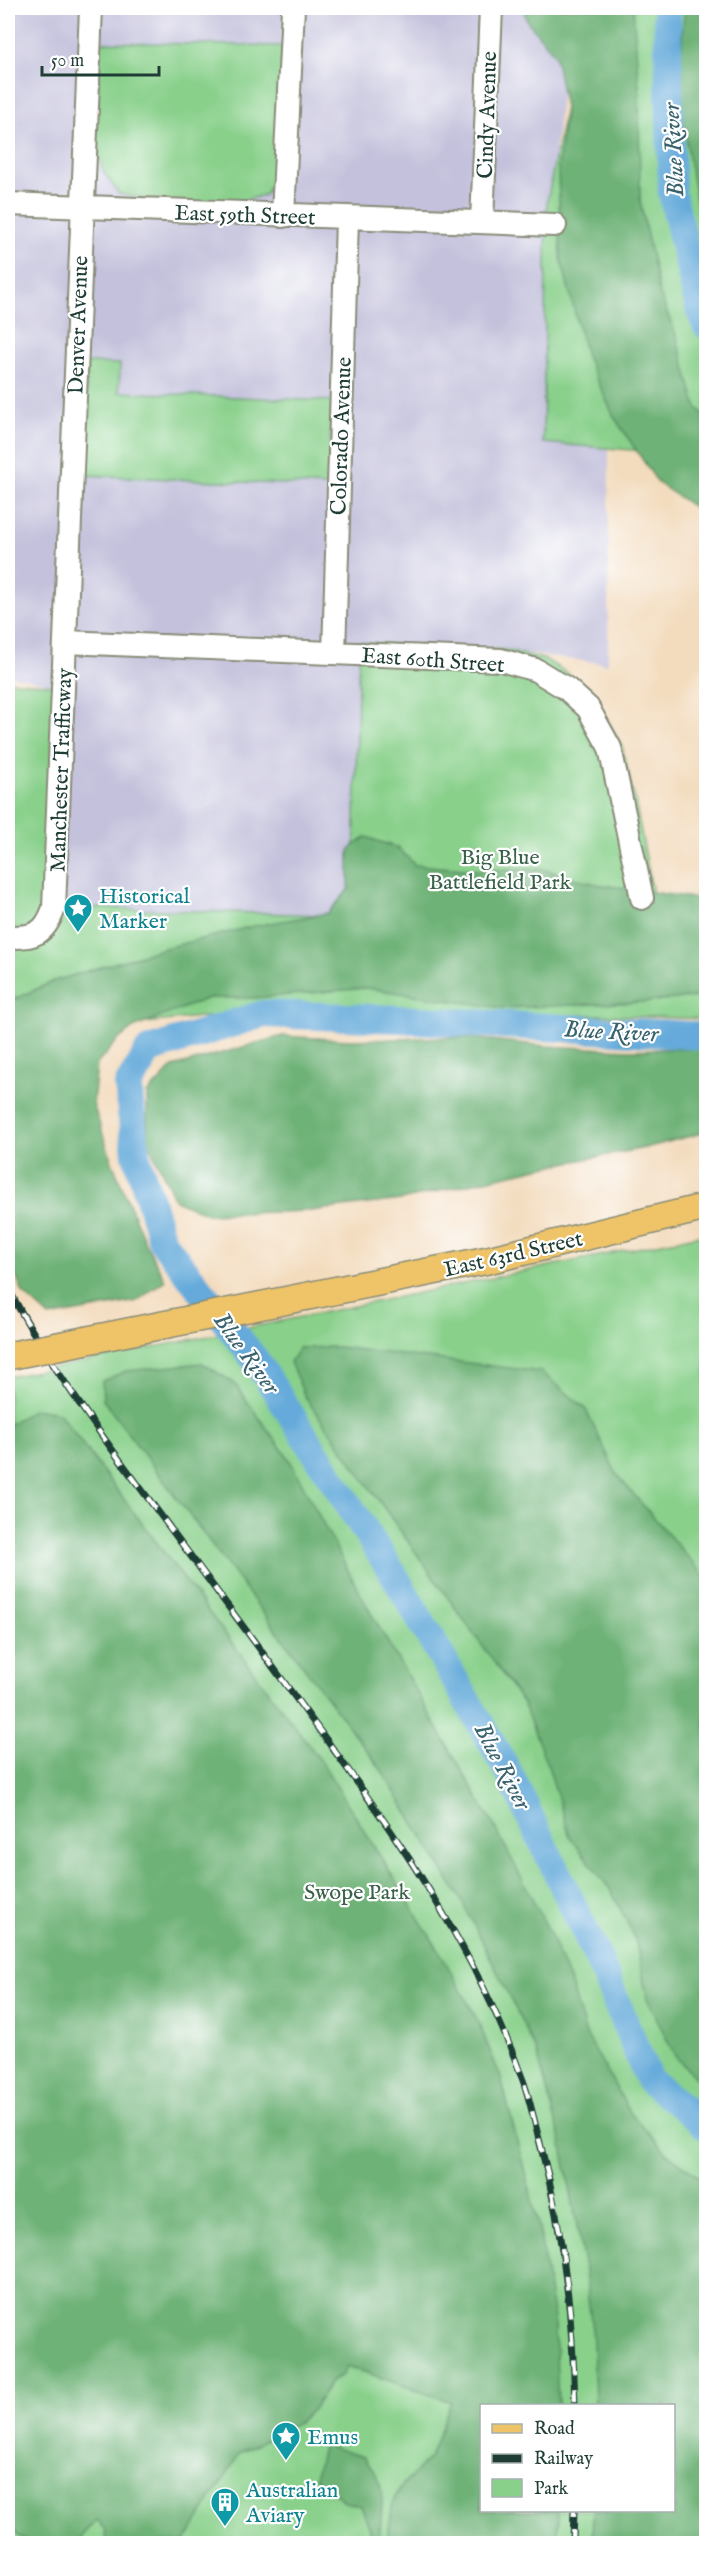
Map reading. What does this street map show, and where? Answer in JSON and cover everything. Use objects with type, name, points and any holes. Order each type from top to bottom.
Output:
[{"type":"main road","name":"East 63rd Street","points":[[664,1218],[706,1199]]},
{"type":"main road","name":"East 63rd Street","points":[[8,1356],[488,1260],[706,1207]]},
{"type":"street","name":"Denver Avenue","points":[[65,642],[91,8]]},
{"type":"street","points":[[283,216],[293,8]]},
{"type":"street","name":"Cindy Avenue","points":[[482,222],[491,8]]},
{"type":"street","name":"East 59th Street","points":[[8,204],[347,219],[555,225]]},
{"type":"street","name":"Colorado Avenue","points":[[334,653],[347,219]]},
{"type":"street","name":"East 60th Street","points":[[65,642],[501,660],[536,670],[567,689],[588,708],[610,748],[642,898]]},
{"type":"street","name":"Manchester Trafficway","points":[[8,937],[23,938],[40,933],[48,924],[54,908],[65,642]]},
{"type":"shaded area","points":[[8,8],[541,8],[565,57],[546,235],[609,448],[608,664],[520,653],[354,916],[54,908],[55,685],[8,675]]},
{"type":"green space","points":[[523,8],[633,8],[639,89],[640,201],[659,292],[677,338],[696,406],[706,417],[706,520],[695,508],[658,483],[614,417],[586,356],[561,259],[558,169],[565,108],[555,55],[527,21]]},
{"type":"green space","points":[[584,8],[706,8],[706,456],[543,443],[547,202]]},
{"type":"green space","points":[[685,8],[706,8],[706,247],[689,158],[682,98],[682,38]]},
{"type":"green space","points":[[100,42],[283,46],[274,179],[265,195],[231,202],[192,203],[119,194],[103,171],[96,147]]},
{"type":"green space","points":[[87,363],[120,364],[119,392],[332,401],[328,486],[82,475]]},
{"type":"green space","name":"Big Blue Battlefield Park","points":[[359,642],[508,650],[546,660],[578,680],[602,711],[622,746],[658,920],[706,920],[706,1019],[599,1015],[200,1017],[8,1038],[8,681],[55,685],[45,906],[353,916]]},
{"type":"green space","points":[[366,837],[398,848],[415,865],[476,870],[542,869],[596,884],[706,900],[706,996],[644,1002],[502,1008],[366,988],[256,998],[208,998],[133,1028],[117,1041],[97,1064],[93,1104],[112,1162],[144,1240],[165,1280],[137,1301],[49,1317],[23,1293],[8,1256],[8,1002],[54,981],[165,948],[254,926],[328,913],[349,889],[349,850]]},
{"type":"green space","points":[[282,1036],[349,1040],[462,1037],[546,1046],[629,1050],[706,1048],[706,1132],[645,1148],[538,1168],[401,1200],[310,1211],[207,1214],[175,1200],[147,1140],[147,1094],[173,1067]]},
{"type":"green space","name":"Swope Park","points":[[706,1234],[706,2543],[8,2543],[8,1377]]},
{"type":"green space","points":[[338,1347],[541,1372],[585,1408],[617,1475],[706,1578],[706,2089],[675,2056],[647,1998],[635,1938],[610,1889],[570,1837],[549,1769],[523,1703],[305,1397],[290,1362],[299,1348]]},
{"type":"green space","points":[[202,1363],[234,1383],[289,1459],[369,1610],[496,1829],[548,1929],[571,1985],[586,2034],[631,2114],[669,2155],[706,2182],[706,2543],[592,2543],[593,2512],[675,2512],[675,2404],[595,2404],[593,2338],[584,2263],[561,2140],[536,2050],[463,1903],[380,1768],[103,1400],[102,1381],[126,1371]]},
{"type":"green space","points":[[34,1409],[59,1413],[321,1761],[441,1954],[477,2019],[501,2078],[539,2228],[555,2326],[558,2404],[480,2404],[480,2512],[558,2512],[558,2543],[387,2543],[393,2501],[404,2483],[430,2457],[451,2402],[347,2366],[343,2375],[331,2382],[314,2408],[299,2422],[239,2454],[184,2543],[107,2543],[106,2530],[97,2520],[83,2534],[79,2543],[38,2544],[21,2538],[8,2522],[8,1425]]},
{"type":"green space","points":[[324,2438],[333,2441],[331,2447],[363,2457],[376,2474],[381,2487],[382,2504],[379,2543],[369,2543],[370,2529],[361,2506],[345,2502],[336,2493],[324,2491],[315,2477]]},
{"type":"waterway","name":"Blue River","points":[[667,8],[672,193],[700,311],[706,325]]},
{"type":"waterway","name":"Blue River","points":[[706,1036],[263,1014],[149,1050],[128,1085],[136,1154],[162,1241],[257,1362],[397,1580],[509,1773],[596,1954],[649,2080],[706,2126]]},
{"type":"railway","points":[[8,1288],[45,1352],[86,1413],[398,1841],[455,1934],[481,1982],[524,2083],[547,2172],[560,2238],[569,2304],[575,2404]]},
{"type":"railway","points":[[573,2544],[574,2512]]},
{"type":"place","name":"Historical Marker","points":[[78,934]]},
{"type":"place","name":"Emus","points":[[286,2462]]},
{"type":"place","name":"Australian Aviary","points":[[225,2528]]}]
